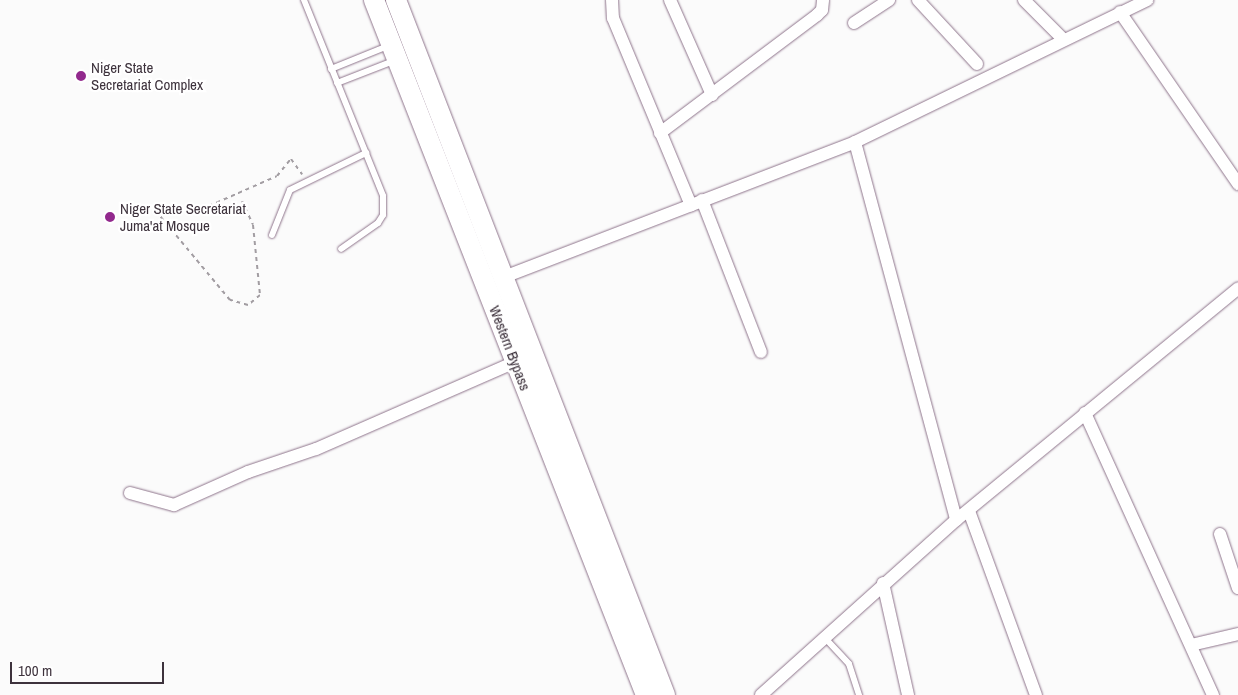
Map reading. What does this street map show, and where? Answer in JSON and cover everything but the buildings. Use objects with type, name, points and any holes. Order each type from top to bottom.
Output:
[{"type":"main road","name":"Western Bypass","points":[[374,0],[646,695]]},
{"type":"main road","name":"Western Bypass","points":[[396,0],[665,695]]},
{"type":"street","points":[[612,0],[612,18],[660,133],[696,202],[761,352]]},
{"type":"street","points":[[670,0],[712,95]]},
{"type":"street","points":[[660,133],[817,16],[822,10],[823,0]]},
{"type":"street","points":[[854,23],[889,0]]},
{"type":"street","points":[[918,0],[977,64]]},
{"type":"street","points":[[1024,0],[1063,39]]},
{"type":"street","points":[[504,278],[855,142],[1063,39],[1147,0]]},
{"type":"street","points":[[1120,12],[1238,184]]},
{"type":"street","points":[[855,142],[956,520]]},
{"type":"street","points":[[761,695],[883,583],[956,520],[1238,288]]},
{"type":"street","points":[[130,493],[174,505],[248,472],[316,449],[515,362]]},
{"type":"street","points":[[1085,413],[1213,695]]},
{"type":"street","points":[[969,511],[1036,695]]},
{"type":"street","points":[[1220,534],[1238,588]]},
{"type":"street","points":[[883,583],[908,695]]},
{"type":"street","points":[[1191,645],[1238,634]]},
{"type":"lane","points":[[304,0],[380,186],[382,215],[378,223],[341,249]]},
{"type":"lane","points":[[331,69],[395,52]]},
{"type":"lane","points":[[337,83],[395,52]]},
{"type":"lane","points":[[272,235],[285,198],[297,184],[366,153]]},
{"type":"lane","points":[[825,638],[849,664],[859,695]]},
{"type":"path","points":[[242,201],[253,224],[260,295],[248,305],[230,300],[155,210],[209,206],[277,176],[291,160],[307,180]]},
{"type":"place","name":"Niger State Secretariat Complex","points":[[81,76]]},
{"type":"place","name":"Niger State Secretariat Juma'at Mosque","points":[[110,217]]}]
